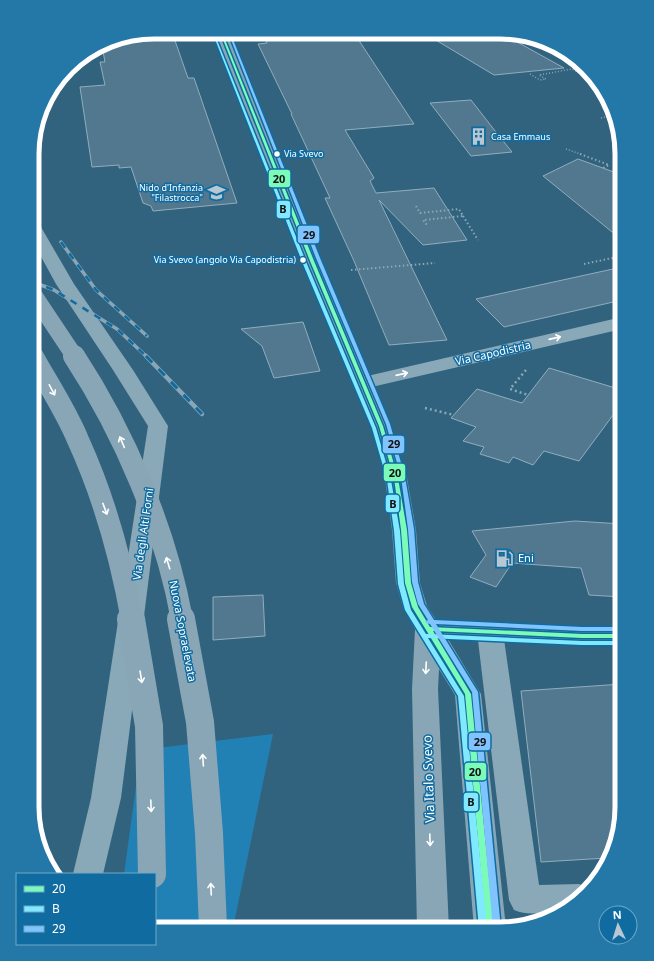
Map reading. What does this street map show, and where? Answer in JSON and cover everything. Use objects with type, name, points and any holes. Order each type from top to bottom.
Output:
[{"type":"main road","points":[[224,39],[312,260],[381,426],[396,478],[404,530],[408,583],[415,607],[468,694],[490,922]]},
{"type":"main road","points":[[227,46],[230,39]]},
{"type":"main road","name":"Nuova Sopraelevata","points":[[39,303],[86,374],[116,429],[153,513],[176,588],[200,722],[209,833],[213,922]]},
{"type":"main road","points":[[39,368],[78,438],[108,518],[128,592],[149,726],[152,873]]},
{"type":"main road","points":[[428,629],[582,636],[615,636]]},
{"type":"main road","name":"Via Italo Svevo","points":[[428,629],[425,689],[434,922]]},
{"type":"street","name":"Via degli Alti Forni","points":[[39,238],[65,284],[123,370],[158,426],[106,798],[88,873]]},
{"type":"street","name":"Via Capodistria","points":[[364,382],[615,325]]},
{"type":"street","points":[[490,632],[525,900],[569,898]]},
{"type":"path","points":[[530,74],[540,80],[546,79],[539,75],[572,69],[582,74]]},
{"type":"path","points":[[601,118],[608,116]]},
{"type":"path","points":[[566,149],[609,165],[603,168]]},
{"type":"path","points":[[416,206],[420,213],[459,209],[478,240]]},
{"type":"path","points":[[426,225],[423,220],[463,216]]},
{"type":"path","points":[[584,264],[615,257]]},
{"type":"path","points":[[612,258],[615,261]]},
{"type":"path","points":[[351,270],[435,263]]},
{"type":"path","points":[[528,395],[510,389],[531,365]]},
{"type":"path","points":[[424,408],[454,414]]},
{"type":"shaded area","points":[[273,734],[234,922],[156,922],[156,873],[124,873],[141,750]]},
{"type":"building","points":[[174,39],[188,78],[194,78],[237,203],[153,211],[151,206],[143,203],[131,167],[119,168],[119,165],[92,167],[80,87],[105,85],[100,62],[105,62],[103,51],[117,45],[139,40]]},
{"type":"building","points":[[265,39],[358,39],[414,124],[345,130],[374,178],[370,181],[376,193],[434,188],[467,240],[423,245],[379,200],[447,340],[389,345],[354,261],[325,198],[330,198],[258,44],[267,43]]},
{"type":"building","points":[[434,39],[513,40],[564,68],[494,75]]},
{"type":"building","points":[[471,100],[512,152],[471,156],[430,103]]},
{"type":"building","points":[[578,159],[615,172],[615,234],[543,176]]},
{"type":"building","points":[[615,269],[615,302],[504,327],[476,299]]},
{"type":"building","points":[[303,322],[320,371],[274,378],[262,346],[241,329]]},
{"type":"building","points":[[549,368],[615,388],[615,412],[579,461],[544,451],[533,465],[513,457],[509,463],[480,454],[484,447],[463,441],[476,427],[451,418],[477,389],[522,403]]},
{"type":"building","points":[[575,521],[615,524],[615,597],[589,595],[581,568],[512,563],[496,587],[470,577],[486,555],[472,531]]},
{"type":"building","points":[[263,595],[265,636],[213,640],[213,597]]},
{"type":"building","points":[[615,684],[615,814],[609,844],[603,858],[541,862],[521,691]]},
{"type":"railway","points":[[61,242],[96,290],[147,336]]},
{"type":"railway","points":[[39,284],[54,290],[117,329],[147,357]]},
{"type":"railway","points":[[147,357],[202,414]]},
{"type":"transit line","name":"B","points":[[216,39],[305,264],[374,428],[389,480],[397,531],[401,584],[408,610],[461,696],[482,922]]},
{"type":"transit line","name":"20","points":[[224,39],[312,261],[381,426],[396,478],[404,530],[408,583],[415,607],[468,694],[489,922]]},
{"type":"transit line","name":"29","points":[[232,39],[318,258],[388,424],[403,477],[411,529],[415,582],[421,604],[475,692],[496,922]]},
{"type":"transit line","name":"29","points":[[428,622],[582,629],[615,629]]},
{"type":"transit line","name":"20","points":[[428,629],[582,636],[615,636]]},
{"type":"transit line","name":"B","points":[[428,636],[582,643],[615,643]]},
{"type":"place","name":"Casa Emmaus","points":[[478,137]]},
{"type":"place","name":"Via Svevo","points":[[277,154]]},
{"type":"place","name":"Nido d'Infanzia \"Filastrocca\"","points":[[216,193]]},
{"type":"place","name":"Via Svevo (angolo Via Capodistria)","points":[[303,260]]},
{"type":"place","name":"Eni","points":[[505,558]]}]
